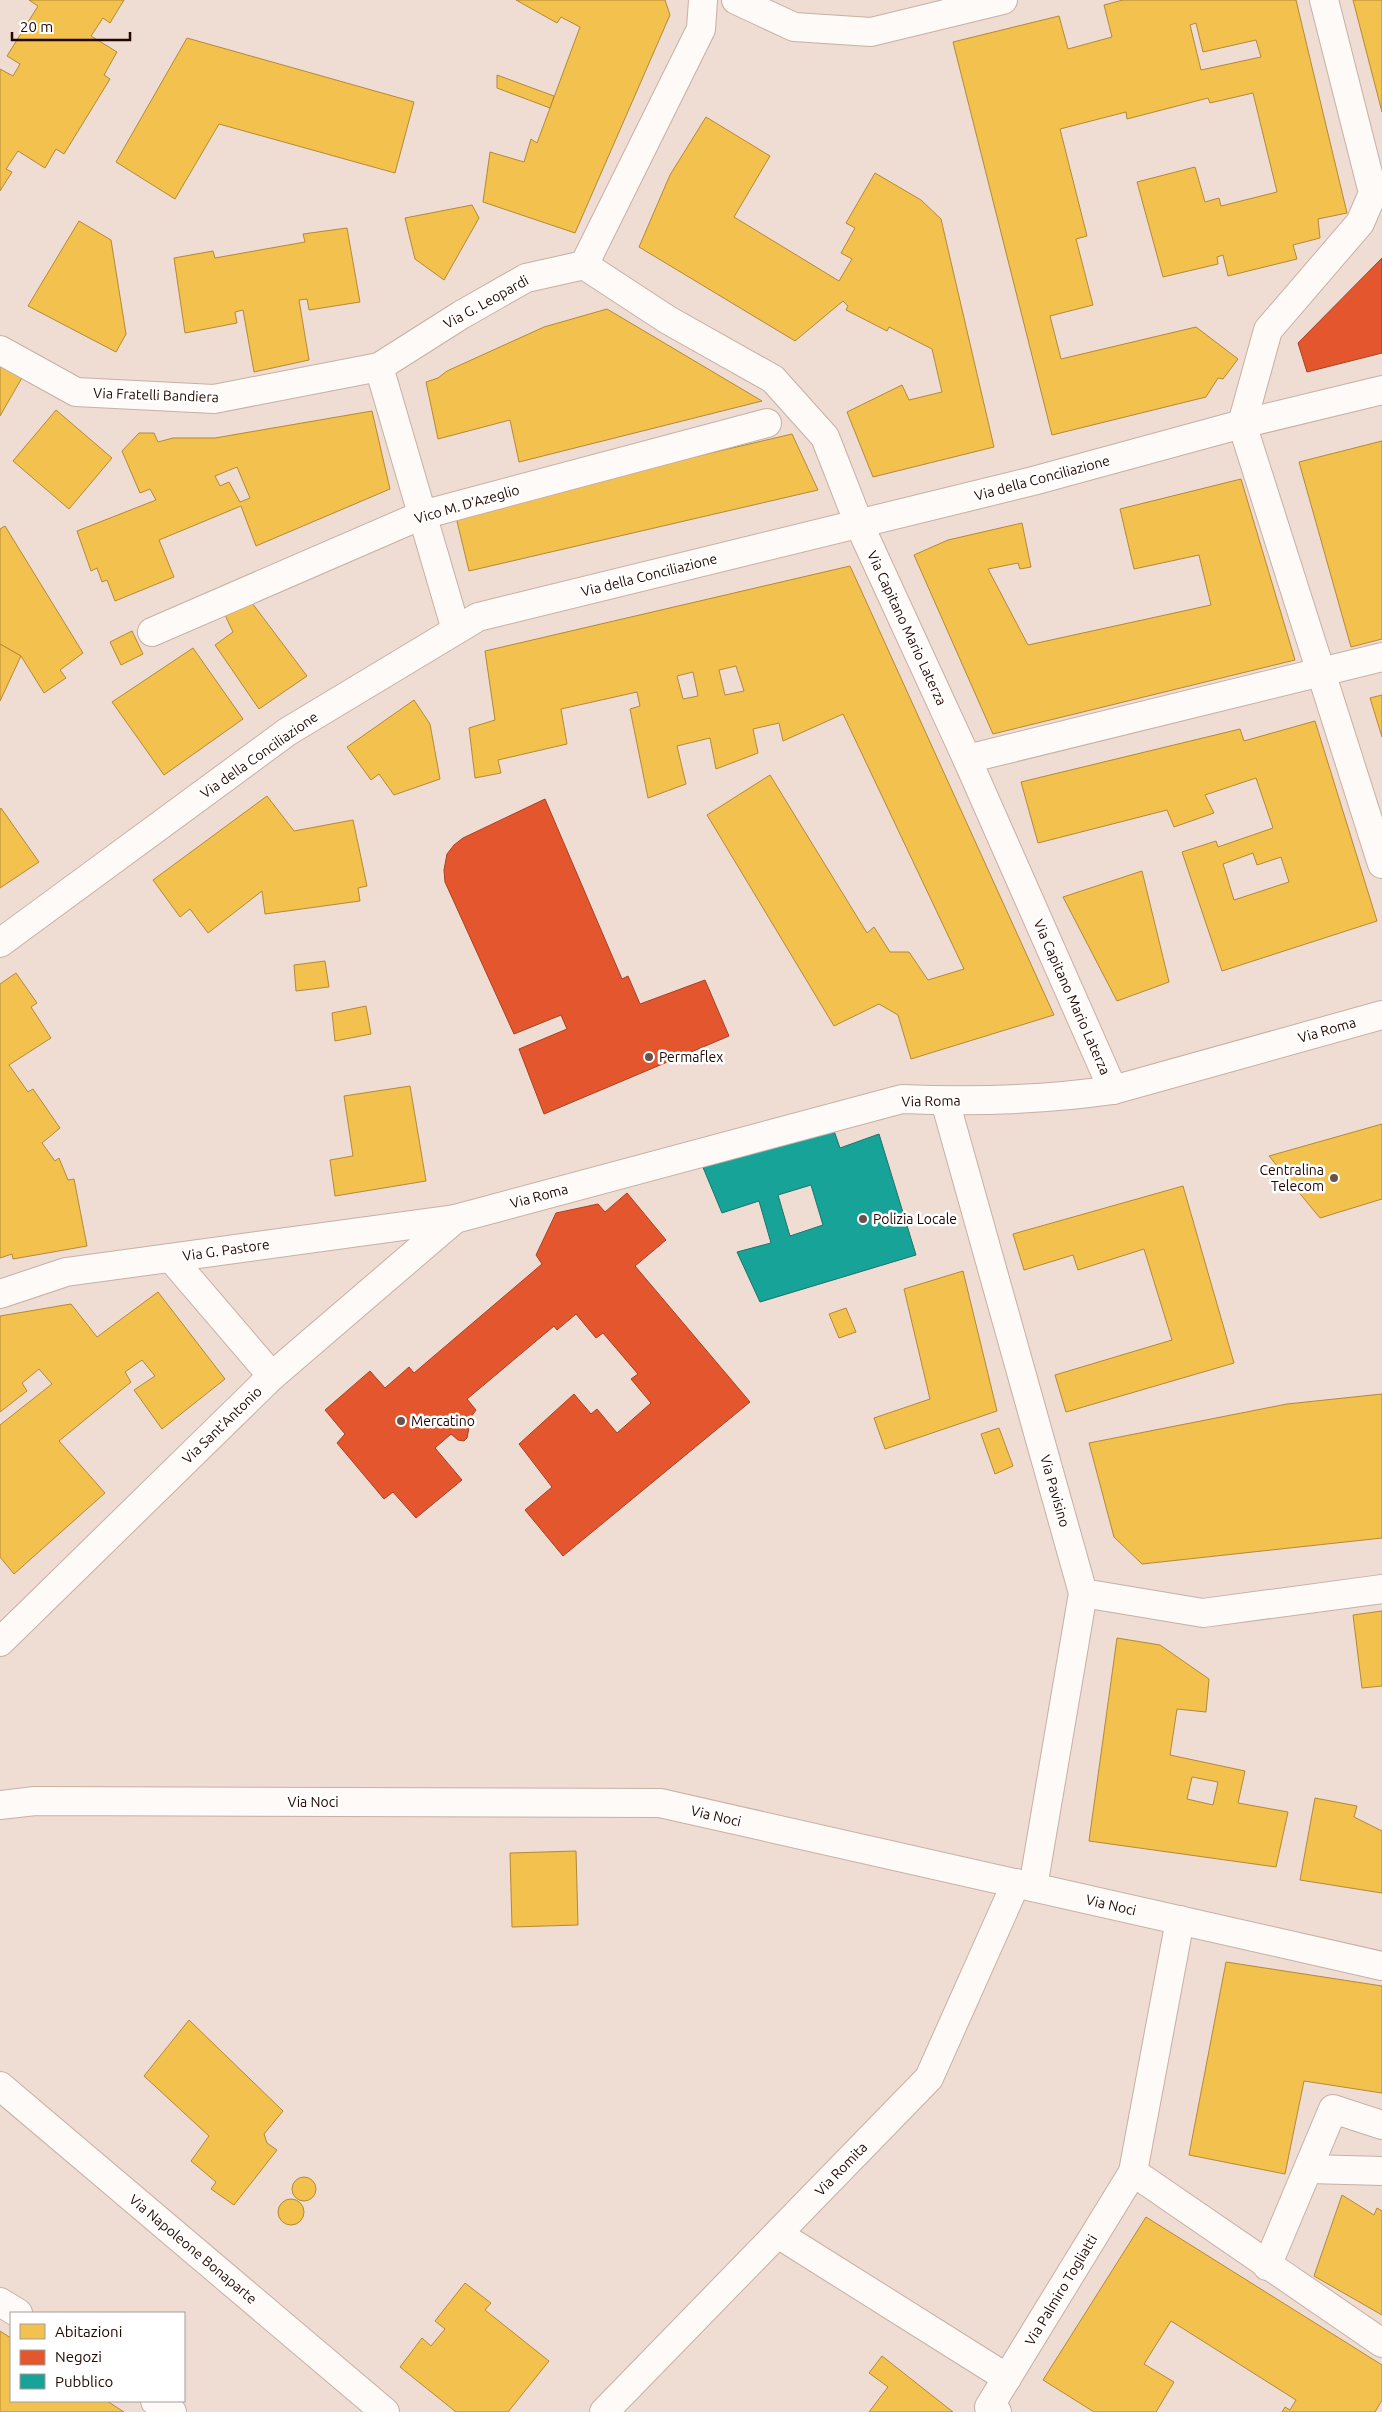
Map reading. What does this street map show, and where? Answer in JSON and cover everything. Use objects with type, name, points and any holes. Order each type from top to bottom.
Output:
[{"type":"street","points":[[584,265],[701,30],[703,0]]},
{"type":"street","points":[[736,0],[794,28],[871,32],[1003,0]]},
{"type":"street","points":[[1324,0],[1372,193],[1360,223]]},
{"type":"street","points":[[1382,208],[1360,223],[1268,330],[1242,424],[1382,864]]},
{"type":"street","name":"Via G. Leopardi","points":[[379,367],[460,315],[526,278],[584,265]]},
{"type":"street","name":"Via Capitano Mario Laterza","points":[[584,265],[668,320],[773,379],[824,438],[859,524],[967,759],[1113,1090]]},
{"type":"street","name":"Via Fratelli Bandiera","points":[[0,350],[76,392],[134,396],[214,399],[379,367]]},
{"type":"street","points":[[379,367],[456,630]]},
{"type":"street","name":"Via della Conciliazione","points":[[0,943],[287,732],[478,617],[1032,481],[1242,424],[1382,390]]},
{"type":"street","name":"Vico M. D'Azeglio","points":[[152,632],[422,515],[767,423]]},
{"type":"street","points":[[967,759],[1321,670],[1382,657]]},
{"type":"street","name":"Via Roma","points":[[455,1219],[902,1100],[945,1101],[1070,1096],[1113,1090],[1382,1014]]},
{"type":"street","name":"Via Pavisino","points":[[945,1101],[1083,1593],[1025,1885]]},
{"type":"street","name":"Via G. Pastore","points":[[0,1294],[66,1272],[455,1219]]},
{"type":"street","name":"Via Sant'Antonio","points":[[0,1642],[272,1376],[455,1219]]},
{"type":"street","points":[[171,1258],[272,1376]]},
{"type":"street","points":[[1083,1593],[1202,1613],[1382,1589]]},
{"type":"street","name":"Via Noci","points":[[0,1794],[35,1801]]},
{"type":"street","name":"Via Noci","points":[[0,1805],[35,1801],[660,1803],[1382,1966]]},
{"type":"street","name":"Via Romita","points":[[604,2412],[930,2078],[1025,1885]]},
{"type":"street","name":"Via Palmiro Togliatti","points":[[993,2410],[1007,2378],[1133,2172],[1180,1920]]},
{"type":"street","name":"Via Napoleone Bonaparte","points":[[0,2086],[385,2412]]},
{"type":"street","points":[[1267,2266],[1333,2109],[1382,2125]]},
{"type":"street","points":[[1308,2169],[1382,2171]]},
{"type":"street","points":[[1133,2172],[1267,2266],[1382,2343]]},
{"type":"street","points":[[778,2234],[1007,2378]]},
{"type":"street","points":[[0,2302],[16,2312]]},
{"type":"street","points":[[157,2402],[172,2412]]},
{"type":"building: Abitazioni","points":[[29,0],[124,0],[110,23],[103,18],[91,36],[117,52],[104,75],[110,79],[64,154],[56,149],[45,168],[18,151],[6,169],[12,172],[0,191],[0,69],[13,76],[20,64],[7,56],[38,6]]},
{"type":"building: Abitazioni","points":[[516,0],[665,0],[670,15],[575,233],[483,202],[490,152],[524,162],[531,139],[537,143],[580,27],[561,17],[557,23]]},
{"type":"building: Abitazioni","points":[[1123,0],[1296,0],[1347,213],[1318,219],[1320,238],[1293,245],[1297,259],[1228,276],[1223,255],[1217,257],[1218,264],[1163,277],[1137,182],[1195,167],[1205,202],[1219,198],[1221,206],[1277,192],[1253,93],[1210,103],[1208,98],[1127,119],[1126,112],[1060,129],[1087,236],[1076,239],[1093,305],[1050,316],[1061,359],[1196,327],[1238,359],[1223,379],[1218,378],[1206,397],[1052,435],[953,42],[1059,16],[1068,49],[1112,37],[1104,5]],"holes":[[[1196,23],[1203,52],[1256,40],[1261,57],[1201,70],[1190,25]]]},
{"type":"building: Abitazioni","points":[[1353,0],[1382,0],[1382,112]]},
{"type":"building: Abitazioni","points":[[187,38],[414,102],[395,173],[219,124],[175,199],[116,162]]},
{"type":"building: Abitazioni","points":[[497,75],[554,96],[550,108],[497,88]]},
{"type":"building: Abitazioni","points":[[706,117],[770,156],[734,217],[839,281],[852,259],[841,253],[855,228],[846,223],[875,173],[921,200],[941,219],[994,447],[873,477],[847,412],[902,385],[909,400],[942,392],[932,349],[889,327],[887,331],[846,310],[848,306],[843,301],[795,341],[639,247],[670,175]]},
{"type":"building: Abitazioni","points":[[472,205],[479,218],[444,280],[415,259],[405,218]]},
{"type":"building: Abitazioni","points":[[79,221],[111,240],[126,334],[116,352],[28,306]]},
{"type":"building: Abitazioni","points":[[347,228],[360,302],[309,310],[307,299],[299,300],[309,360],[254,372],[243,310],[235,312],[237,323],[185,333],[174,258],[213,251],[215,258],[305,242],[303,234]]},
{"type":"building: Abitazioni","points":[[607,309],[762,401],[519,462],[510,420],[438,439],[426,382],[544,327]]},
{"type":"building: Abitazioni","points":[[0,363],[23,376],[0,416]]},
{"type":"building: Abitazioni","points":[[56,410],[112,458],[69,509],[13,461]]},
{"type":"building: Abitazioni","points":[[372,411],[390,489],[256,546],[241,506],[159,540],[174,577],[115,601],[107,580],[102,582],[97,568],[91,571],[77,531],[156,500],[150,489],[140,493],[122,451],[139,433],[154,433],[158,442],[173,438],[215,438]],"holes":[[[237,467],[250,498],[240,502],[229,482],[220,486],[215,476]]]},
{"type":"building: Abitazioni","points":[[792,434],[818,490],[469,571],[455,513]]},
{"type":"building: Abitazioni","points":[[1382,441],[1382,639],[1351,647],[1299,462]]},
{"type":"building: Abitazioni","points":[[1241,479],[1295,660],[993,734],[914,555],[948,540],[1022,523],[1031,567],[1020,569],[1018,563],[988,569],[1028,645],[1211,605],[1199,555],[1134,569],[1120,509]]},
{"type":"building: Abitazioni","points":[[5,526],[83,653],[60,670],[66,678],[44,693],[21,656],[0,644],[0,529]]},
{"type":"building: Abitazioni","points":[[850,566],[1054,1015],[911,1059],[898,1015],[879,1004],[834,1026],[707,815],[770,775],[867,933],[874,927],[890,952],[909,952],[928,980],[964,969],[843,714],[783,741],[779,723],[753,729],[758,753],[716,769],[710,738],[677,746],[686,784],[648,798],[630,709],[640,706],[637,692],[561,709],[567,744],[498,760],[501,773],[475,778],[469,728],[495,720],[485,651]],"holes":[[[736,666],[744,691],[725,695],[719,670]],[[693,672],[698,696],[683,699],[677,676]]]},
{"type":"building: Abitazioni","points":[[252,603],[307,676],[259,709],[215,645],[233,632],[224,613]]},
{"type":"building: Abitazioni","points":[[132,631],[143,654],[121,665],[110,642]]},
{"type":"building: Abitazioni","points":[[0,644],[21,656],[0,701]]},
{"type":"building: Abitazioni","points":[[193,648],[243,719],[164,775],[112,702]]},
{"type":"building: Abitazioni","points":[[1382,695],[1382,737],[1370,698]]},
{"type":"building: Abitazioni","points":[[414,700],[430,724],[440,779],[394,795],[379,774],[371,780],[347,747]]},
{"type":"building: Abitazioni","points":[[1315,721],[1377,921],[1222,971],[1182,852],[1216,841],[1218,847],[1273,828],[1256,778],[1205,795],[1214,813],[1174,827],[1167,810],[1038,843],[1021,782],[1240,729],[1244,741]],"holes":[[[1253,853],[1257,865],[1281,857],[1289,882],[1234,900],[1223,864]]]},
{"type":"building: Abitazioni","points":[[267,796],[294,831],[353,820],[367,886],[358,888],[360,901],[265,914],[262,891],[208,933],[190,909],[180,917],[153,880]]},
{"type":"building: Abitazioni","points":[[1,808],[39,862],[0,888],[0,810]]},
{"type":"building: Abitazioni","points":[[1142,871],[1169,982],[1117,1001],[1063,897]]},
{"type":"building: Abitazioni","points":[[325,961],[329,987],[296,991],[294,965]]},
{"type":"building: Abitazioni","points":[[16,973],[37,1003],[31,1007],[51,1038],[9,1065],[28,1092],[33,1089],[60,1128],[42,1143],[55,1161],[59,1158],[68,1180],[74,1179],[87,1246],[13,1259],[12,1254],[0,1258],[0,984]]},
{"type":"building: Abitazioni","points":[[366,1006],[371,1034],[335,1041],[332,1013]]},
{"type":"building: Abitazioni","points":[[410,1086],[426,1181],[335,1196],[330,1160],[353,1156],[344,1096]]},
{"type":"building: Abitazioni","name":"Centralina Telecom","points":[[1382,1124],[1382,1199],[1320,1218],[1269,1156]]},
{"type":"building: Abitazioni","points":[[1183,1186],[1234,1363],[1066,1412],[1055,1375],[1172,1340],[1144,1249],[1078,1270],[1073,1255],[1024,1270],[1013,1234]]},
{"type":"building: Abitazioni","points":[[963,1271],[997,1411],[885,1449],[874,1418],[930,1399],[904,1289]]},
{"type":"building: Abitazioni","points":[[158,1292],[225,1379],[162,1429],[134,1390],[155,1376],[142,1360],[125,1372],[131,1382],[59,1441],[105,1493],[14,1574],[0,1557],[0,1425],[52,1384],[39,1369],[22,1383],[27,1391],[0,1412],[0,1316],[71,1304],[97,1337]]},
{"type":"building: Abitazioni","points":[[846,1308],[856,1332],[839,1338],[829,1314]]},
{"type":"building: Abitazioni","points":[[1382,1394],[1382,1538],[1142,1564],[1114,1537],[1089,1443],[1287,1404]]},
{"type":"building: Abitazioni","points":[[999,1428],[1013,1466],[995,1474],[981,1434]]},
{"type":"building: Abitazioni","points":[[1382,1611],[1382,1686],[1362,1688],[1353,1615]]},
{"type":"building: Abitazioni","points":[[1117,1638],[1160,1645],[1209,1679],[1206,1712],[1177,1709],[1170,1755],[1245,1771],[1238,1803],[1288,1812],[1276,1867],[1089,1841]],"holes":[[[1192,1777],[1218,1782],[1213,1805],[1187,1799]]]},
{"type":"building: Abitazioni","points":[[1315,1798],[1357,1806],[1354,1817],[1382,1831],[1382,1893],[1300,1880]]},
{"type":"building: Abitazioni","points":[[576,1851],[578,1925],[512,1927],[510,1853]]},
{"type":"building: Abitazioni","points":[[1226,1962],[1382,1986],[1382,2093],[1304,2081],[1285,2174],[1189,2155]]},
{"type":"building: Abitazioni","points":[[189,2020],[283,2111],[264,2134],[267,2143],[277,2150],[234,2205],[211,2189],[216,2182],[191,2161],[209,2136],[144,2076]]},
{"type":"building: Abitazioni","points":[[304,2177],[312,2181],[316,2189],[312,2197],[304,2201],[296,2197],[292,2189],[296,2181]]},
{"type":"building: Abitazioni","points":[[1342,2195],[1374,2215],[1377,2208],[1382,2211],[1382,2315],[1314,2276]]},
{"type":"building: Abitazioni","points":[[291,2199],[300,2203],[304,2212],[300,2221],[291,2225],[282,2221],[278,2212],[282,2203]]},
{"type":"building: Abitazioni","points":[[1146,2217],[1382,2365],[1382,2400],[1375,2412],[1282,2412],[1285,2407],[1290,2410],[1296,2400],[1171,2321],[1144,2364],[1174,2382],[1156,2412],[1094,2412],[1043,2380]]},
{"type":"building: Abitazioni","points":[[465,2283],[491,2303],[485,2310],[549,2361],[508,2412],[456,2412],[400,2367],[422,2338],[431,2346],[445,2329],[435,2321]]},
{"type":"building: Abitazioni","points":[[0,2331],[10,2337],[10,2402],[109,2402],[124,2412],[0,2412]]},
{"type":"building: Abitazioni","points":[[882,2356],[953,2412],[869,2412],[888,2387],[869,2373]]},
{"type":"building: Negozi","points":[[1382,258],[1382,353],[1307,372],[1298,343]]},
{"type":"building: Negozi","points":[[545,799],[622,979],[628,976],[640,1004],[705,980],[729,1036],[544,1114],[519,1049],[567,1029],[561,1015],[514,1034],[445,882],[444,870],[447,854],[463,838]]},
{"type":"building: Negozi","points":[[627,1193],[666,1240],[635,1266],[750,1402],[563,1556],[525,1510],[552,1487],[519,1444],[574,1394],[591,1414],[597,1409],[617,1433],[651,1403],[631,1379],[638,1374],[603,1333],[596,1338],[576,1314],[557,1330],[554,1326],[467,1399],[476,1410],[471,1417],[467,1438],[464,1441],[458,1440],[451,1434],[435,1448],[462,1480],[416,1518],[393,1492],[384,1499],[337,1443],[345,1434],[325,1410],[370,1371],[385,1388],[409,1367],[414,1373],[542,1264],[536,1255],[556,1213],[598,1204],[605,1212]]},
{"type":"building: Pubblico","name":"Polizia Locale","points":[[832,1125],[840,1148],[879,1134],[916,1255],[760,1302],[737,1252],[771,1243],[759,1201],[722,1213],[702,1165]],"holes":[[[811,1185],[823,1225],[790,1236],[778,1195]]]},
{"type":"place","name":"Permaflex","points":[[649,1057]]},
{"type":"place","name":"Centralina Telecom","points":[[1334,1178]]},
{"type":"place","name":"Polizia Locale","points":[[863,1219]]},
{"type":"place","name":"Mercatino","points":[[401,1421]]}]
